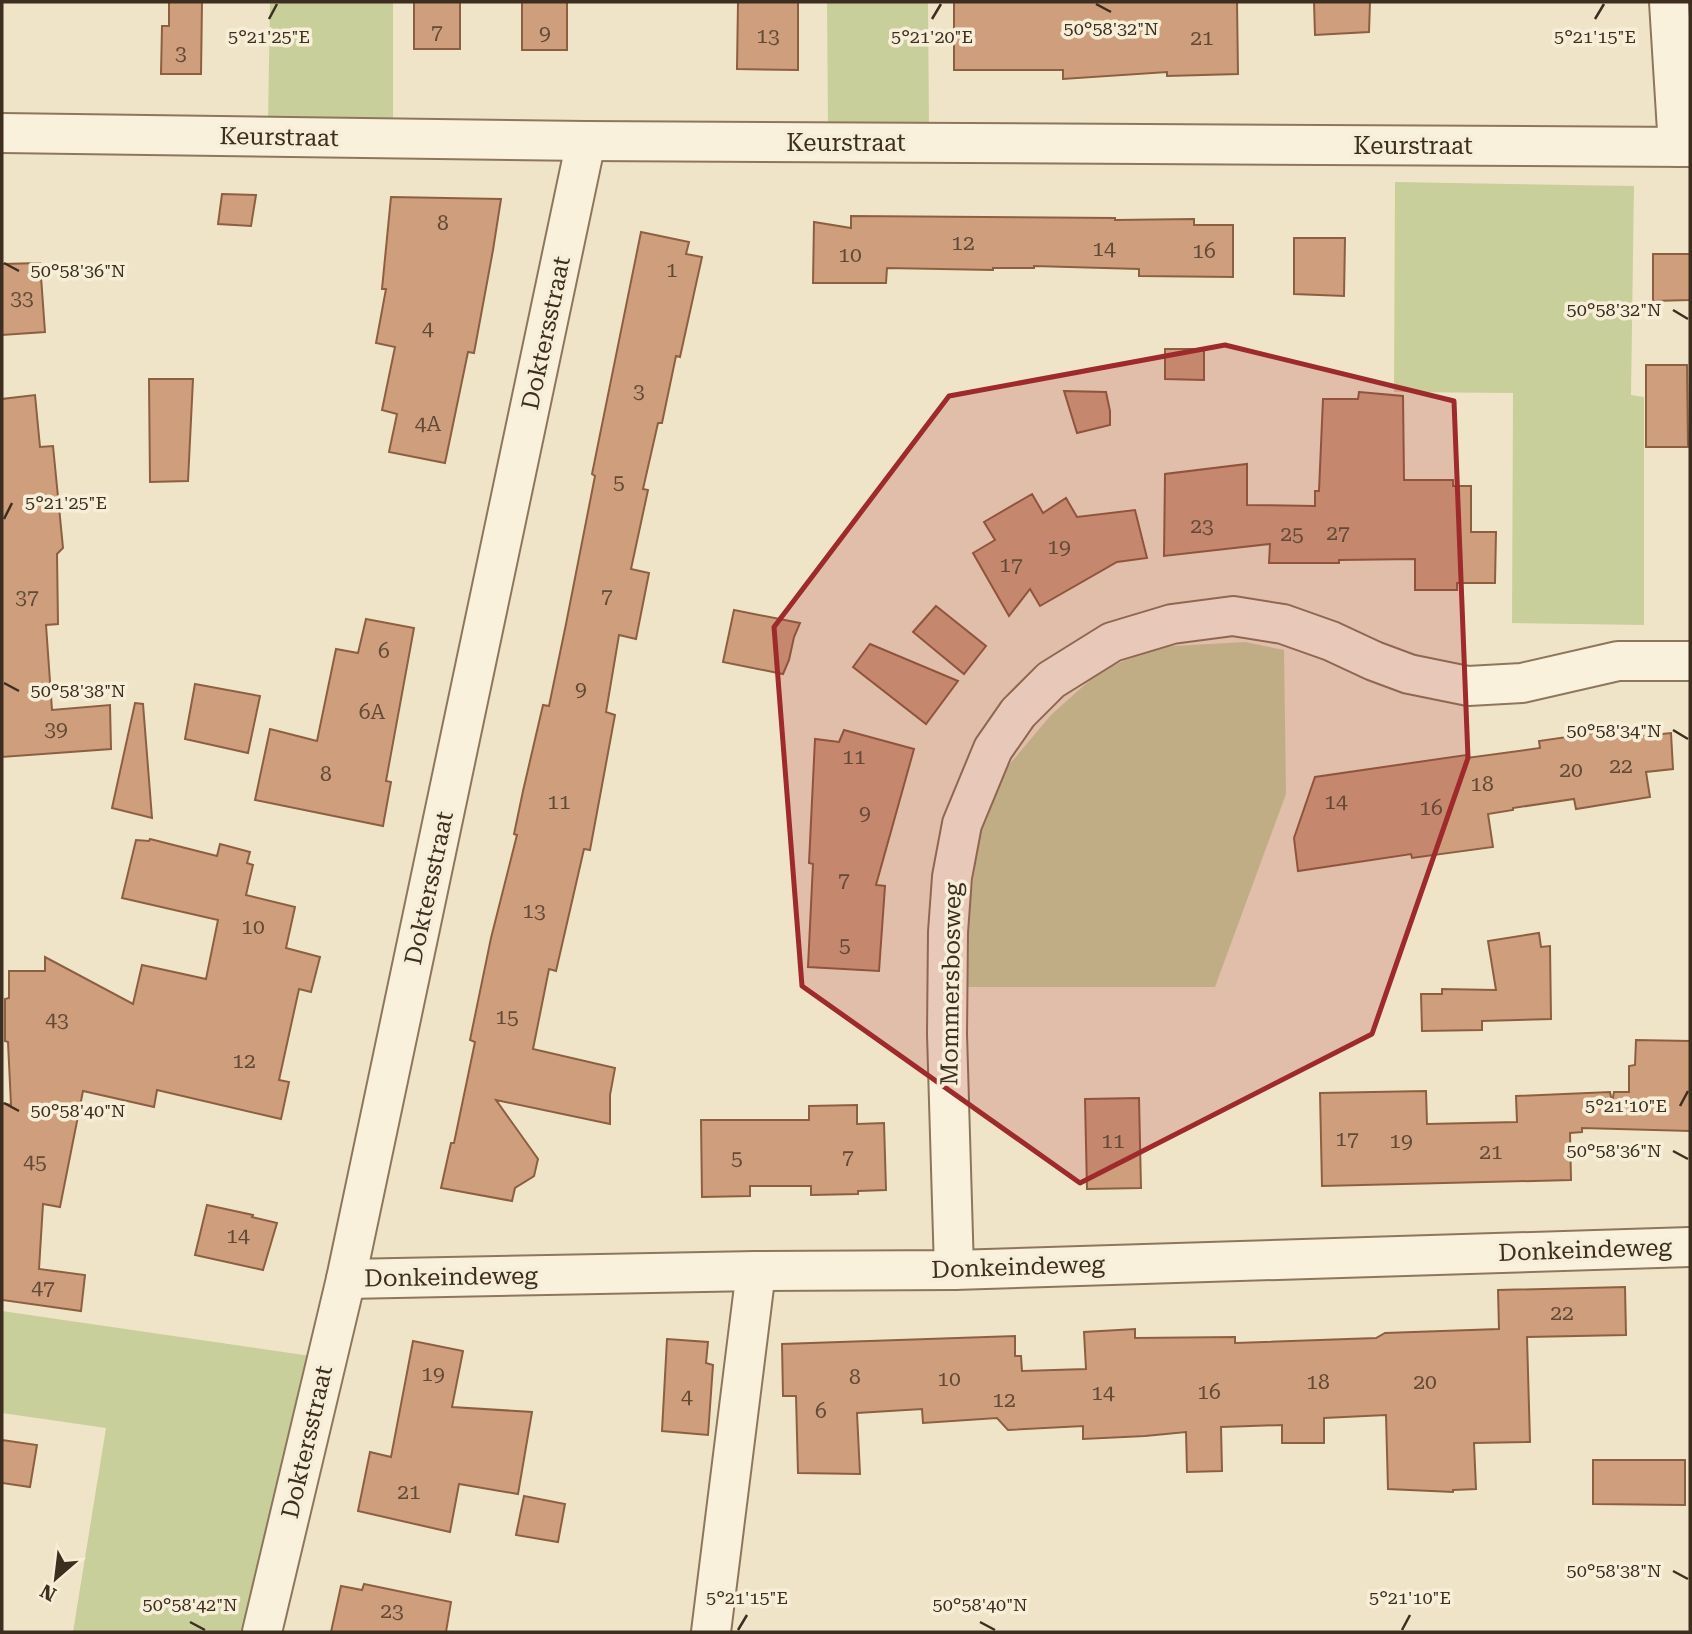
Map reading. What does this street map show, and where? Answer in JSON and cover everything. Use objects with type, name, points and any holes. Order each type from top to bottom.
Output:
[{"type":"street","points":[[1669,2],[1684,147]]},
{"type":"street","name":"Keurstraat","points":[[2,133],[586,141],[1684,147]]},
{"type":"street","name":"Doktersstraat","points":[[262,1632],[346,1279],[586,141]]},
{"type":"street","name":"Mommersbosweg","points":[[954,1270],[947,1034],[948,932],[952,877],[962,824],[993,749],[1017,713],[1051,680],[1112,642],[1172,624],[1233,616],[1283,624],[1409,674],[1468,686],[1522,683],[1618,661],[1690,662]]},
{"type":"street","name":"Donkeindeweg","points":[[346,1279],[954,1270],[1690,1247]]},
{"type":"street","points":[[711,1632],[756,1271]]},
{"type":"highlighted area","points":[[1225,345],[1454,401],[1468,758],[1372,1034],[1080,1183],[802,986],[774,627],[949,396]]},
{"type":"green space","points":[[270,2],[393,2],[393,124],[268,121]]},
{"type":"green space","points":[[827,2],[928,2],[929,127],[828,130]]},
{"type":"green space","points":[[1395,182],[1634,186],[1631,395],[1644,397],[1644,625],[1512,623],[1513,393],[1394,392]]},
{"type":"green space","points":[[1245,642],[1284,650],[1286,794],[1215,987],[963,987],[964,955],[979,832],[1008,766],[1051,715],[1100,671],[1156,647]]},
{"type":"green space","points":[[2,1311],[311,1356],[244,1632],[73,1632],[106,1428],[2,1413]]},
{"type":"building","points":[[169,2],[202,2],[201,74],[161,74],[162,26],[169,26]]},
{"type":"building","points":[[414,2],[460,2],[460,49],[414,49]]},
{"type":"building","points":[[522,2],[567,2],[567,50],[522,50]]},
{"type":"building","points":[[738,2],[798,2],[798,70],[737,69]]},
{"type":"building","points":[[954,2],[1237,2],[1238,74],[1167,76],[1167,72],[1063,79],[1063,70],[954,70]]},
{"type":"building","points":[[1314,2],[1370,2],[1369,32],[1315,35]]},
{"type":"building","points":[[222,194],[256,195],[251,226],[218,224]]},
{"type":"building","points":[[391,197],[501,199],[474,353],[468,352],[445,463],[389,452],[397,414],[382,410],[395,347],[376,343],[386,289],[382,289]]},
{"type":"building","points":[[851,216],[1194,219],[1194,225],[1233,225],[1233,277],[1139,276],[1139,269],[1034,266],[993,270],[887,268],[886,283],[813,283],[814,222],[851,228]]},
{"type":"building","points":[[641,232],[689,242],[686,254],[702,257],[680,357],[676,356],[662,423],[658,423],[643,489],[648,490],[631,569],[649,573],[636,639],[619,635],[606,712],[615,715],[590,850],[584,849],[556,971],[549,969],[533,1049],[615,1068],[610,1095],[610,1124],[496,1100],[538,1159],[534,1176],[515,1188],[512,1201],[441,1188],[451,1143],[454,1143],[475,1042],[470,1040],[491,938],[517,835],[514,834],[523,791],[543,705],[549,706]]},
{"type":"building","points":[[1294,238],[1345,238],[1344,296],[1294,294]]},
{"type":"building","points":[[1653,254],[1690,254],[1690,300],[1653,301]]},
{"type":"building","points":[[40,263],[45,332],[2,335],[2,264]]},
{"type":"building","points":[[1165,349],[1204,349],[1204,380],[1165,379]]},
{"type":"building","points":[[1646,365],[1687,365],[1688,447],[1646,447]]},
{"type":"building","points":[[149,379],[193,379],[188,481],[150,482]]},
{"type":"building","points":[[1064,391],[1106,392],[1110,425],[1077,433]]},
{"type":"building","points":[[1359,392],[1403,396],[1404,480],[1453,480],[1453,486],[1471,486],[1471,532],[1496,532],[1495,583],[1457,583],[1457,590],[1415,590],[1415,559],[1269,563],[1270,544],[1164,556],[1165,474],[1247,464],[1247,505],[1315,506],[1315,491],[1319,491],[1323,399],[1358,399]]},
{"type":"building","points":[[35,395],[40,447],[53,446],[63,548],[57,554],[58,624],[46,625],[52,710],[110,705],[111,749],[2,757],[2,399]]},
{"type":"building","points":[[1032,494],[1043,513],[1066,498],[1077,517],[1135,510],[1147,558],[1117,562],[1040,606],[1030,589],[1009,616],[973,553],[995,540],[984,522]]},
{"type":"building","points":[[936,606],[986,646],[964,674],[913,632]]},
{"type":"building","points":[[734,610],[800,623],[783,674],[723,662]]},
{"type":"building","points":[[366,619],[414,628],[386,781],[391,782],[383,826],[255,800],[270,729],[317,741],[336,649],[358,653]]},
{"type":"building","points":[[870,644],[958,681],[926,724],[853,667]]},
{"type":"building","points":[[195,684],[260,696],[248,753],[185,739]]},
{"type":"building","points":[[135,703],[143,704],[152,818],[112,808]]},
{"type":"building","points":[[844,730],[914,749],[876,885],[885,886],[879,971],[808,967],[813,864],[809,863],[815,739],[839,742]]},
{"type":"building","points":[[1614,730],[1615,734],[1640,731],[1641,736],[1671,733],[1673,769],[1646,772],[1650,797],[1576,809],[1574,799],[1513,808],[1488,814],[1493,847],[1412,858],[1411,854],[1298,871],[1294,838],[1315,777],[1466,755],[1467,758],[1540,748],[1539,741]]},
{"type":"building","points":[[150,839],[217,856],[220,844],[250,852],[247,863],[253,865],[246,895],[295,907],[286,948],[320,957],[311,992],[299,989],[279,1080],[289,1082],[281,1119],[157,1090],[154,1107],[83,1091],[60,1207],[43,1204],[39,1269],[85,1275],[81,1311],[2,1300],[2,1103],[11,1105],[8,1042],[5,1041],[5,999],[9,998],[9,971],[45,971],[45,957],[133,1004],[142,965],[206,979],[218,920],[122,898],[136,840]]},
{"type":"building","points":[[1539,933],[1541,947],[1550,946],[1551,1019],[1482,1021],[1482,1030],[1422,1031],[1421,994],[1442,994],[1442,989],[1496,990],[1488,941]]},
{"type":"building","points":[[1636,1040],[1690,1041],[1690,1131],[1582,1128],[1582,1132],[1570,1133],[1571,1180],[1322,1186],[1320,1093],[1426,1091],[1427,1124],[1517,1122],[1516,1096],[1610,1092],[1612,1102],[1614,1092],[1629,1092],[1629,1066],[1635,1065]]},
{"type":"building","points":[[1139,1098],[1141,1188],[1087,1189],[1085,1099]]},
{"type":"building","points":[[857,1105],[857,1124],[884,1123],[886,1190],[858,1191],[858,1194],[811,1195],[811,1186],[750,1186],[750,1196],[702,1197],[701,1120],[809,1120],[809,1106]]},
{"type":"building","points":[[207,1205],[277,1223],[263,1270],[195,1255]]},
{"type":"building","points":[[1625,1287],[1626,1335],[1527,1337],[1530,1442],[1474,1443],[1476,1489],[1453,1492],[1388,1489],[1386,1415],[1324,1418],[1324,1443],[1282,1443],[1282,1425],[1221,1427],[1222,1471],[1187,1472],[1186,1432],[1083,1439],[1083,1426],[1008,1430],[997,1418],[923,1423],[922,1409],[857,1413],[860,1474],[798,1473],[796,1396],[783,1396],[782,1344],[1015,1336],[1015,1356],[1021,1356],[1022,1371],[1086,1369],[1084,1332],[1135,1329],[1135,1338],[1235,1337],[1235,1343],[1376,1338],[1385,1333],[1499,1329],[1498,1290]]},
{"type":"building","points":[[667,1339],[708,1342],[706,1363],[713,1365],[708,1435],[662,1431]]},
{"type":"building","points":[[413,1341],[463,1351],[452,1407],[532,1412],[518,1494],[459,1484],[450,1532],[358,1511],[370,1452],[391,1457]]},
{"type":"building","points":[[2,1440],[37,1445],[30,1487],[2,1483]]},
{"type":"building","points":[[1593,1460],[1685,1460],[1685,1505],[1593,1504]]},
{"type":"building","points":[[524,1496],[565,1504],[558,1542],[516,1535]]},
{"type":"building","points":[[364,1584],[451,1602],[446,1632],[331,1632],[341,1586],[362,1590]]}]
